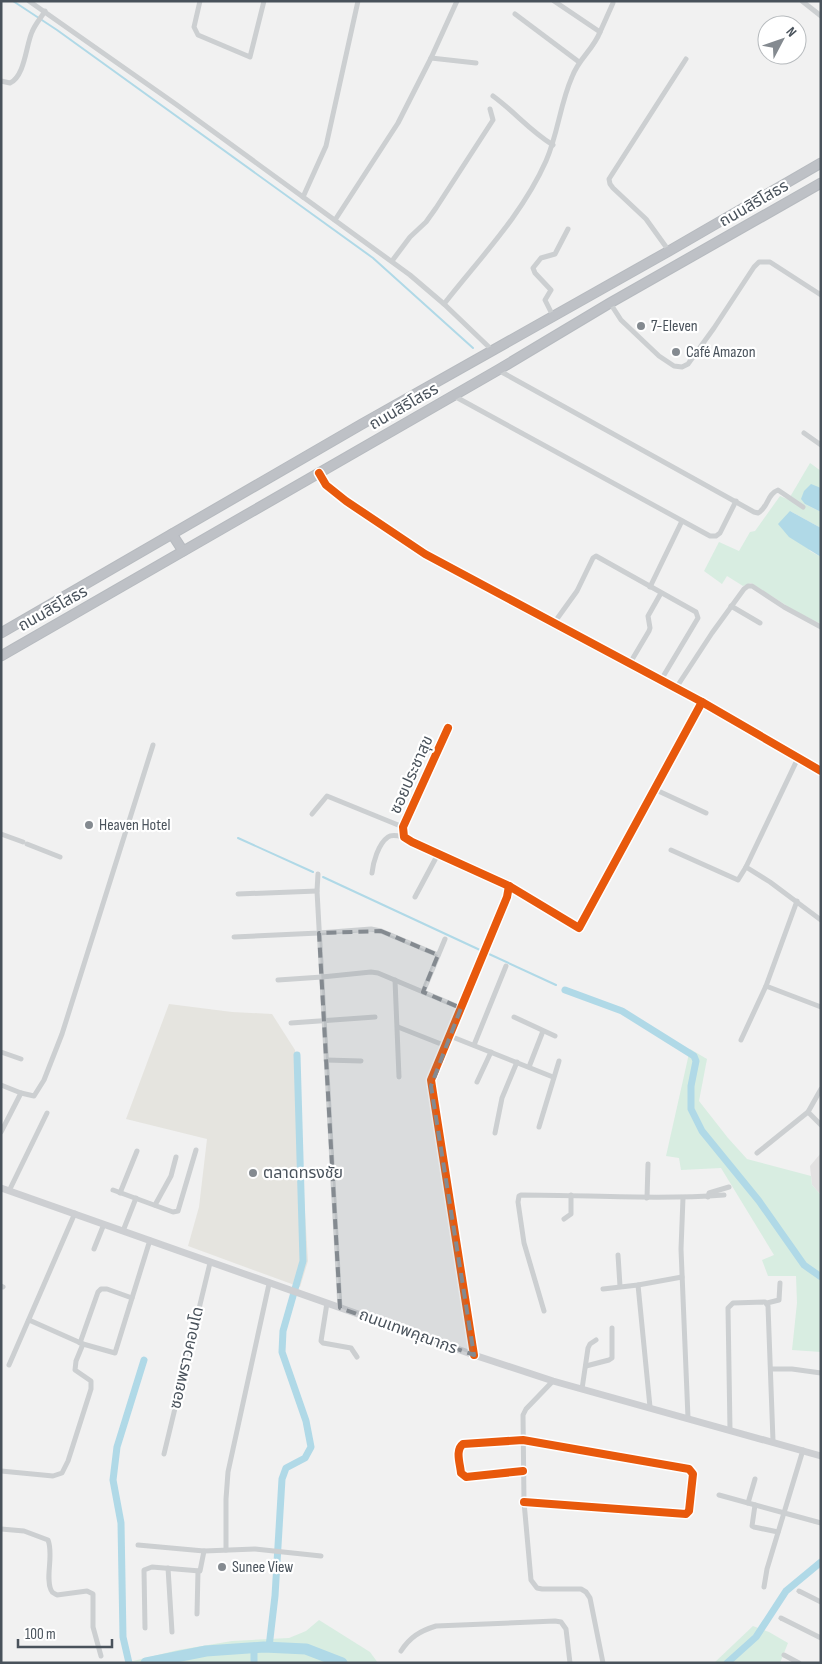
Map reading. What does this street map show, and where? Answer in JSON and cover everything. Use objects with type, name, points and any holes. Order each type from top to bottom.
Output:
[{"type":"highway","name":"ถนนสิริโสธร","points":[[1,633],[821,163]]},
{"type":"highway","name":"ถนนสิริโสธร","points":[[1,656],[821,183]]},
{"type":"highway","points":[[172,534],[183,551]]},
{"type":"main road","points":[[319,473],[326,485],[346,501],[425,554],[702,702],[821,771]]},
{"type":"main road","name":"ถนนเทพคุณากร","points":[[1,1188],[269,1284],[553,1381],[773,1441],[821,1456]]},
{"type":"street","points":[[29,1],[392,261],[444,304],[492,350]]},
{"type":"street","points":[[200,1],[194,27],[198,35],[250,57],[264,1]]},
{"type":"street","points":[[303,197],[326,146],[358,1]]},
{"type":"street","points":[[335,220],[398,123],[458,1]]},
{"type":"street","points":[[554,1],[600,32]]},
{"type":"street","points":[[802,1],[821,16]]},
{"type":"street","points":[[444,304],[523,205],[536,182],[553,145],[569,84],[579,62],[594,46],[613,4]]},
{"type":"street","points":[[1,81],[10,83],[16,79],[26,55],[32,32],[45,11]]},
{"type":"street","points":[[515,14],[579,62]]},
{"type":"street","points":[[431,58],[476,63]]},
{"type":"street","points":[[669,251],[646,219],[613,188],[609,179],[686,59]]},
{"type":"street","points":[[493,96],[514,112],[532,131],[553,145]]},
{"type":"street","points":[[392,261],[410,237],[426,222],[493,120],[490,109]]},
{"type":"street","points":[[553,316],[545,300],[550,290],[533,268],[542,258],[555,254],[568,229]]},
{"type":"street","points":[[610,303],[621,320],[659,356],[674,366],[682,367],[688,364],[759,262],[770,262],[821,295]]},
{"type":"street","points":[[498,370],[758,513],[762,511],[771,494],[778,490],[803,507]]},
{"type":"street","points":[[454,396],[710,536],[716,536],[720,533],[736,501]]},
{"type":"street","points":[[804,433],[820,443]]},
{"type":"street","points":[[650,587],[682,521]]},
{"type":"street","points":[[554,623],[577,591],[594,556],[696,612],[698,615],[661,680]]},
{"type":"street","points":[[676,688],[731,606],[748,586],[752,586],[790,611],[821,627]]},
{"type":"street","points":[[630,663],[649,632],[648,616],[662,593]]},
{"type":"street","points":[[731,606],[760,623]]},
{"type":"street","points":[[702,702],[654,790],[706,813]]},
{"type":"street","name":"ซอยประชาสุข","points":[[448,728],[403,827],[404,837],[509,886],[579,928],[654,790]]},
{"type":"street","points":[[1,1085],[31,1097],[37,1094],[62,1034],[153,745]]},
{"type":"street","points":[[671,850],[737,880],[740,879],[798,758]]},
{"type":"street","name":"ซอยประชาสุข","points":[[312,814],[327,796],[403,827]]},
{"type":"street","points":[[1,834],[60,857]]},
{"type":"street","points":[[372,873],[374,860],[386,840],[393,836],[404,837]]},
{"type":"street","points":[[414,897],[438,854]]},
{"type":"street","points":[[746,867],[797,901],[821,920]]},
{"type":"street","points":[[318,874],[319,934],[340,1308]]},
{"type":"street","points":[[474,1355],[431,1086],[433,1073],[446,1046],[507,897],[509,886]]},
{"type":"street","points":[[238,894],[317,891]]},
{"type":"street","points":[[742,1040],[766,986],[797,901]]},
{"type":"street","points":[[234,937],[319,934],[371,929],[381,931],[438,955]]},
{"type":"street","points":[[423,992],[445,939]]},
{"type":"street","points":[[474,1045],[506,966]]},
{"type":"street","points":[[278,980],[371,972],[461,1008]]},
{"type":"street","points":[[395,980],[399,1076]]},
{"type":"street","points":[[766,986],[821,1007]]},
{"type":"street","points":[[291,1023],[375,1017]]},
{"type":"street","points":[[514,1017],[555,1036]]},
{"type":"street","points":[[398,1027],[446,1046]]},
{"type":"street","points":[[529,1067],[543,1030]]},
{"type":"street","points":[[450,1036],[553,1077]]},
{"type":"street","points":[[1,1052],[21,1059]]},
{"type":"street","points":[[477,1082],[491,1052]]},
{"type":"street","points":[[326,1060],[361,1062]]},
{"type":"street","points":[[539,1127],[558,1061]]},
{"type":"street","points":[[495,1133],[502,1098],[517,1062]]},
{"type":"street","points":[[757,1154],[808,1112],[821,1089]]},
{"type":"street","points":[[1,1132],[21,1094]]},
{"type":"street","points":[[808,1112],[821,1125]]},
{"type":"street","points":[[10,1191],[47,1113]]},
{"type":"street","points":[[113,1190],[174,1212],[179,1210],[196,1150]]},
{"type":"street","points":[[120,1193],[137,1151]]},
{"type":"street","points":[[155,1205],[171,1176],[176,1157]]},
{"type":"street","points":[[647,1198],[648,1164]]},
{"type":"street","points":[[708,1197],[709,1193],[729,1187]]},
{"type":"street","points":[[544,1311],[524,1243],[518,1198],[521,1195],[683,1198],[724,1195]]},
{"type":"street","points":[[564,1219],[571,1214],[571,1195]]},
{"type":"street","points":[[123,1231],[136,1198]]},
{"type":"street","points":[[683,1198],[680,1226],[688,1418]]},
{"type":"street","points":[[9,1365],[75,1213]]},
{"type":"street","points":[[94,1249],[104,1224]]},
{"type":"street","points":[[29,1320],[82,1343],[115,1353],[150,1240]]},
{"type":"street","points":[[618,1255],[620,1286]]},
{"type":"street","name":"ซอยพราวคอนโด","points":[[164,1454],[210,1263]]},
{"type":"street","points":[[603,1289],[638,1285],[682,1276]]},
{"type":"street","points":[[730,1430],[728,1308],[733,1303],[767,1303],[779,1300],[780,1283]]},
{"type":"street","points":[[226,1550],[226,1499],[229,1466],[269,1284]]},
{"type":"street","points":[[638,1285],[650,1408]]},
{"type":"street","points":[[1,1471],[53,1476],[62,1473],[74,1446],[91,1389],[92,1381],[75,1370],[76,1361],[98,1292],[101,1289],[107,1289],[132,1298]]},
{"type":"street","points":[[327,1303],[320,1341],[351,1348],[357,1357]]},
{"type":"street","points":[[767,1303],[773,1441]]},
{"type":"street","points":[[586,1366],[612,1358],[612,1328]]},
{"type":"street","points":[[582,1389],[590,1344],[596,1340]]},
{"type":"street","points":[[771,1369],[792,1369],[821,1373]]},
{"type":"street","points":[[553,1381],[524,1413],[524,1502],[531,1580],[537,1588],[542,1590],[581,1589],[586,1592],[590,1598],[602,1663]]},
{"type":"street","points":[[523,1471],[466,1477],[461,1472],[459,1446],[463,1444],[524,1440],[689,1469],[694,1474],[689,1511],[686,1514],[524,1502]]},
{"type":"street","points":[[764,1587],[767,1569],[783,1512],[803,1450]]},
{"type":"street","points":[[748,1502],[755,1479]]},
{"type":"street","points":[[720,1494],[821,1523]]},
{"type":"street","points":[[755,1505],[752,1526],[778,1532]]},
{"type":"street","points":[[1,1529],[24,1531],[48,1540],[50,1548],[50,1584],[53,1593],[57,1595],[88,1591],[93,1594],[93,1627],[101,1656]]},
{"type":"street","points":[[138,1546],[204,1551],[256,1549],[321,1556]]},
{"type":"street","points":[[197,1614],[198,1572],[202,1568],[204,1551]]},
{"type":"street","points":[[145,1628],[144,1570],[152,1567],[198,1572]]},
{"type":"street","points":[[168,1568],[172,1632]]},
{"type":"street","points":[[799,1591],[821,1602]]},
{"type":"street","points":[[781,1618],[821,1638]]},
{"type":"street","points":[[401,1651],[414,1635],[422,1630],[436,1626],[555,1621],[561,1622],[566,1629],[570,1663]]},
{"type":"street","points":[[784,1655],[799,1663]]},
{"type":"highlighted area","points":[[381,931],[438,955],[423,992],[461,1008],[431,1086],[474,1355],[340,1308],[319,933]]},
{"type":"shaded area","name":"ตลาดทรงชัย","points":[[169,1004],[232,1012],[272,1014],[295,1050],[308,1261],[300,1287],[188,1246],[199,1207],[207,1139],[126,1119]]},
{"type":"shaded area","points":[[821,1153],[821,1195],[812,1185],[810,1166]]},
{"type":"green space","points":[[810,463],[821,471],[821,488],[819,487],[805,504],[821,512],[821,528],[790,511],[810,551],[821,557],[821,624],[795,611],[751,583],[743,586],[727,576],[722,584],[704,571],[719,542],[739,551],[750,532],[755,531],[780,496],[802,505],[790,497]]},
{"type":"green space","points":[[690,1049],[707,1059],[699,1101],[728,1138],[747,1159],[811,1176],[812,1185],[821,1195],[821,1352],[792,1350],[797,1303],[796,1276],[768,1276],[762,1260],[774,1255],[721,1168],[681,1170],[679,1158],[666,1156]]},
{"type":"green space","points":[[319,1620],[370,1652],[378,1663],[125,1663],[178,1650],[232,1641],[289,1638],[306,1631]]},
{"type":"green space","points":[[753,1626],[769,1632],[788,1643],[780,1663],[714,1663]]},
{"type":"water","points":[[811,484],[821,488],[821,512],[805,504],[801,499],[804,491]]},
{"type":"water","points":[[790,511],[821,528],[821,557],[789,537],[778,524]]},
{"type":"waterway","points":[[13,1],[57,30],[373,258],[473,348]]},
{"type":"waterway","points":[[238,838],[313,872]]},
{"type":"waterway","points":[[323,877],[480,950]]},
{"type":"waterway","points":[[489,954],[556,985]]},
{"type":"waterway","points":[[565,990],[622,1011],[694,1056],[696,1061],[691,1086],[691,1109],[702,1131],[759,1201],[804,1265],[821,1277]]},
{"type":"waterway","points":[[269,1647],[275,1596],[282,1479],[286,1468],[305,1458],[311,1447],[306,1421],[282,1352],[283,1331],[303,1261],[297,1055]]},
{"type":"waterway","points":[[129,1663],[123,1637],[121,1523],[113,1480],[117,1447],[144,1360]]},
{"type":"waterway","points":[[727,1663],[756,1637],[786,1591],[821,1562]]},
{"type":"waterway","points":[[146,1663],[206,1651],[264,1647],[306,1649],[342,1663]]},
{"type":"waterway","points":[[254,1648],[254,1663]]},
{"type":"cycle path","points":[[319,473],[326,485],[346,501],[425,554],[702,702],[821,771]]},
{"type":"cycle path","points":[[448,728],[403,827],[404,837],[509,886],[579,928],[702,702]]},
{"type":"cycle path","points":[[474,1355],[431,1080],[507,897],[509,886]]},
{"type":"cycle path","points":[[523,1471],[466,1477],[461,1473],[459,1450],[463,1444],[523,1440],[689,1469],[693,1474],[689,1511],[686,1514],[524,1502]]},
{"type":"place","name":"7-Eleven","points":[[641,326]]},
{"type":"place","name":"Café Amazon","points":[[676,352]]},
{"type":"place","name":"Heaven Hotel","points":[[89,825]]},
{"type":"place","name":"ตลาดทรงชัย","points":[[253,1173]]},
{"type":"place","name":"Sunee View","points":[[222,1567]]}]
